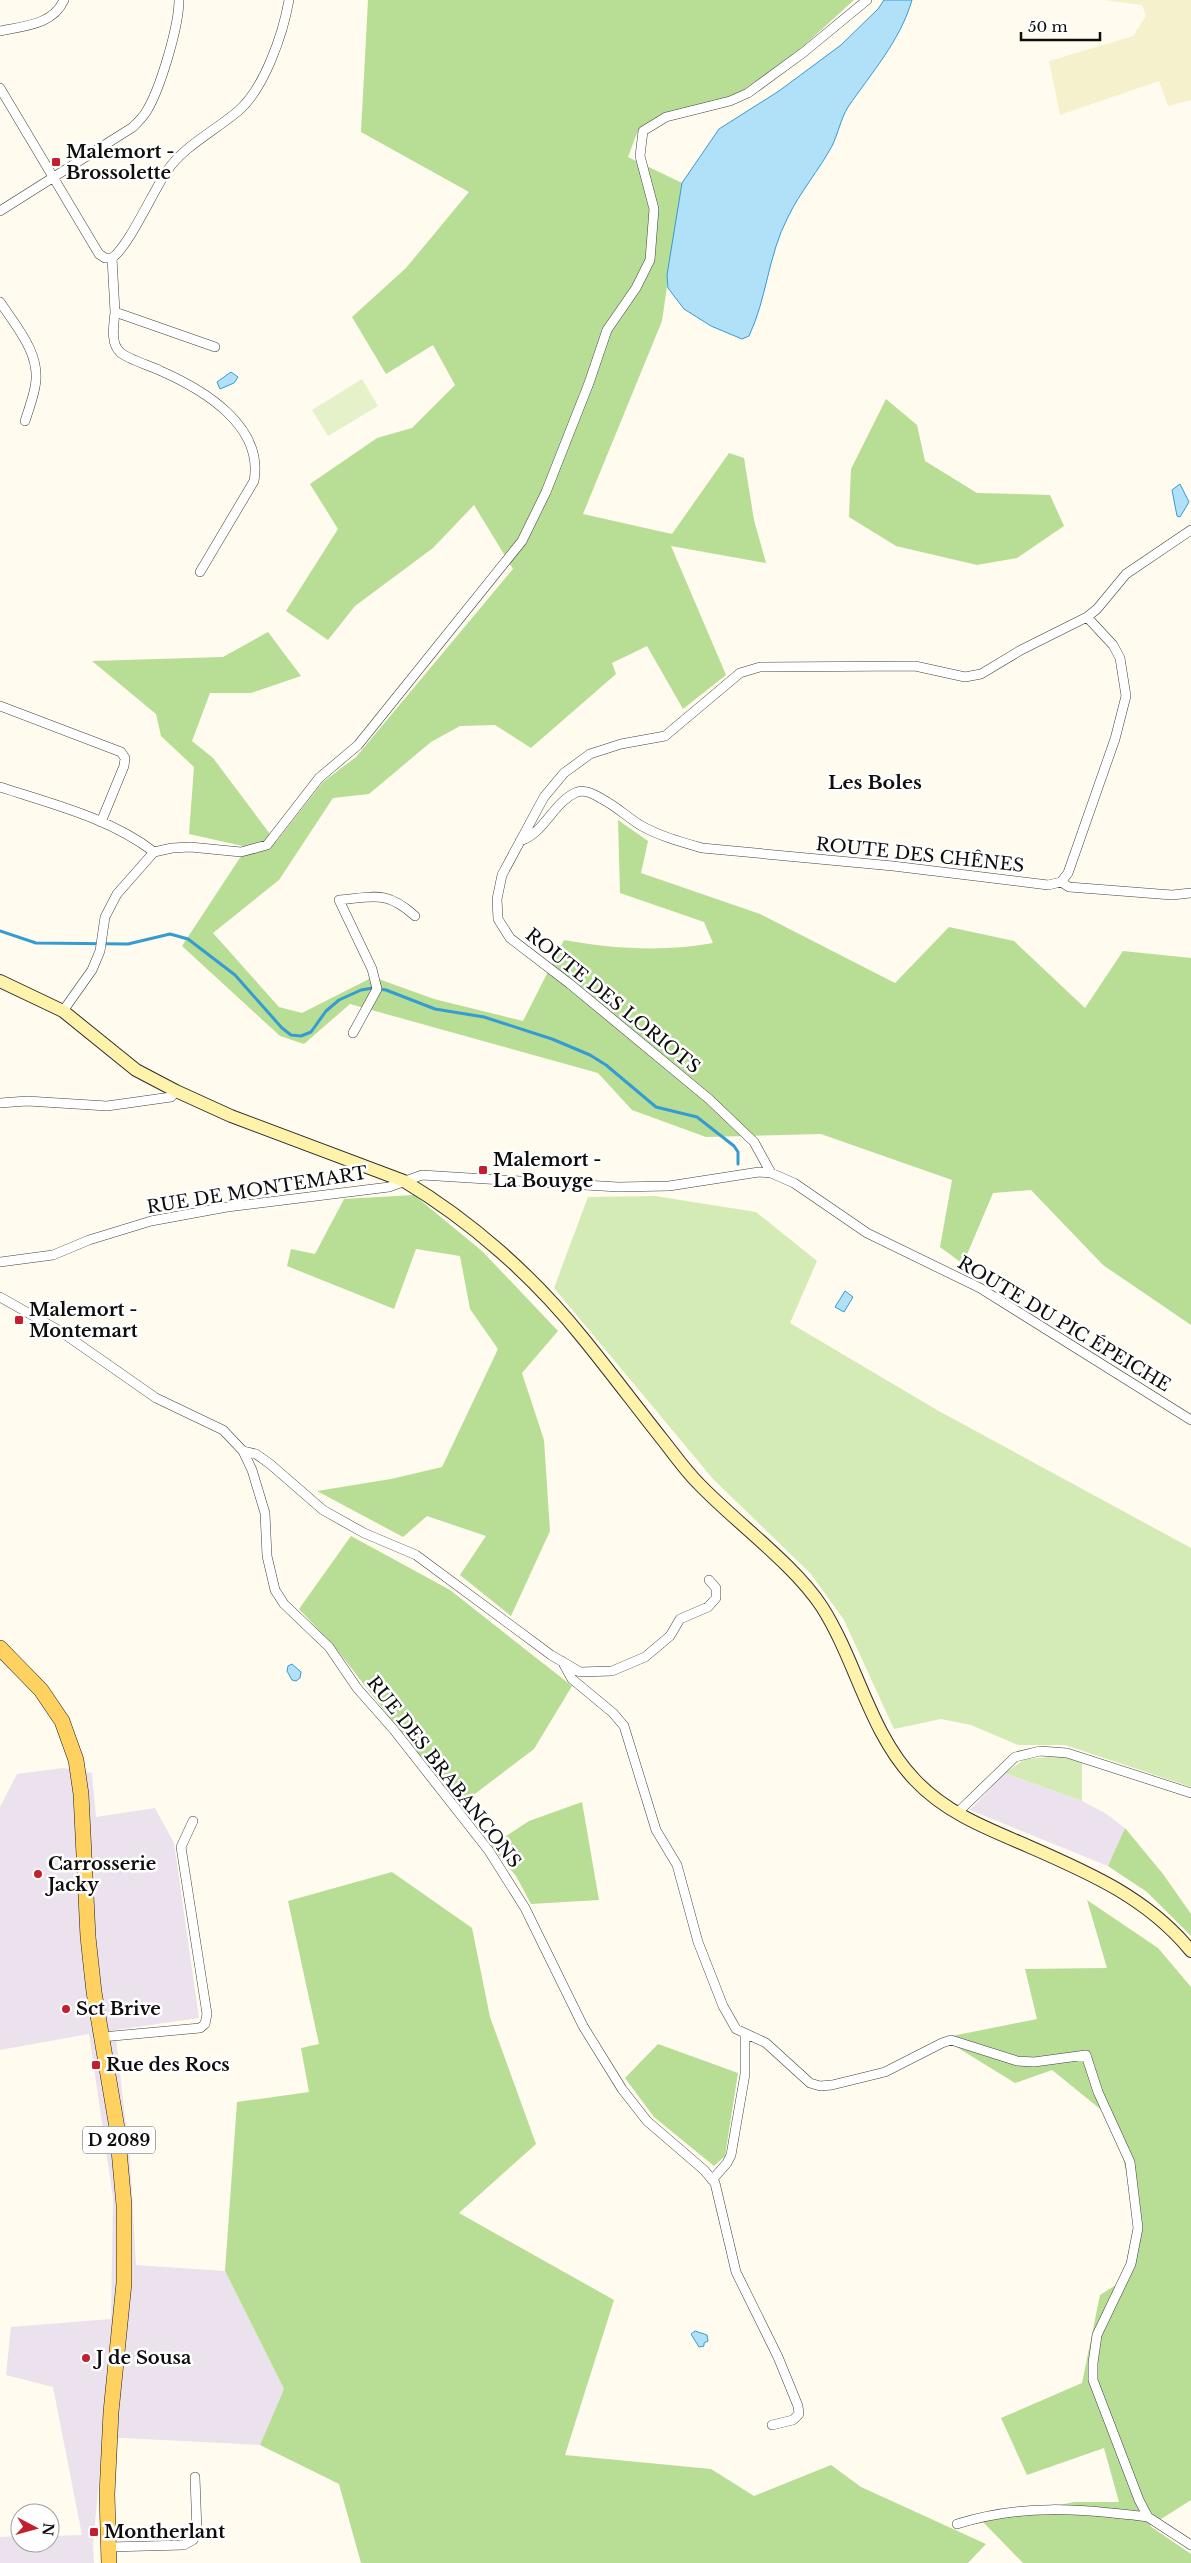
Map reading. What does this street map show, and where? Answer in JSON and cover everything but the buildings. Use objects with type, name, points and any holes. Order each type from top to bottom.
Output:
[{"type":"main road","points":[[0,980],[63,1012],[136,1070],[176,1091],[231,1116],[404,1181],[422,1192],[512,1261],[579,1334],[696,1481],[804,1584],[821,1606],[836,1631],[879,1726],[897,1758],[914,1779],[934,1799],[957,1813],[1082,1870],[1134,1897],[1163,1920],[1191,1951]]},
{"type":"main road","name":"D 2089","points":[[0,1648],[41,1690],[62,1721],[76,1760],[81,1794],[88,1937],[94,1992],[120,2155],[125,2249],[124,2283],[109,2440],[107,2494],[110,2563]]},
{"type":"street","points":[[0,31],[44,21],[54,14],[64,0]]},
{"type":"street","points":[[0,211],[133,126],[146,113],[155,95],[179,16],[179,0]]},
{"type":"street","points":[[200,572],[254,481],[255,458],[247,440],[224,407],[184,380],[120,352],[114,342],[115,312],[112,258],[122,247],[167,170],[179,157],[239,110],[260,85],[286,18],[289,0]]},
{"type":"street","points":[[63,1012],[92,970],[100,951],[105,917],[118,894],[154,852],[190,847],[241,852],[267,844],[319,778],[358,746],[522,541],[546,492],[589,383],[607,330],[636,288],[650,260],[654,209],[640,156],[643,131],[666,117],[730,101],[748,93],[804,52],[867,0]]},
{"type":"street","points":[[0,88],[99,254],[105,258],[112,258]]},
{"type":"street","points":[[0,302],[31,350],[35,366],[36,385],[25,420]]},
{"type":"street","points":[[115,312],[216,347]]},
{"type":"street","name":"ROUTE DES LORIOTS","points":[[771,1173],[754,1142],[709,1099],[570,984],[510,938],[498,919],[497,899],[502,875],[544,797],[564,773],[590,754],[621,744],[665,736],[740,673],[760,666],[914,666],[965,677],[981,674],[1021,650],[1087,617],[1097,610],[1126,574],[1191,530]]},
{"type":"street","points":[[1087,617],[1113,645],[1120,658],[1126,696],[1115,739],[1084,828],[1068,873],[1060,882],[1069,887],[1078,888],[1172,895],[1191,894]]},
{"type":"street","points":[[0,706],[121,752],[124,758],[124,766],[101,822]]},
{"type":"street","points":[[0,787],[101,822],[136,840],[154,852]]},
{"type":"street","name":"ROUTE DES CHÊNES","points":[[520,841],[531,837],[566,799],[579,791],[592,793],[607,801],[640,825],[673,840],[702,848],[894,866],[1048,885],[1060,882]]},
{"type":"street","points":[[353,1034],[378,989],[372,969],[339,900],[388,897],[400,903],[415,916]]},
{"type":"street","points":[[0,1103],[27,1101],[106,1106],[171,1097],[176,1091]]},
{"type":"street","name":"ROUTE DU PIC ÉPEICHE","points":[[404,1181],[422,1175],[618,1187],[669,1186],[760,1172],[771,1173],[794,1183],[866,1233],[980,1288],[1191,1420]]},
{"type":"street","name":"RUE DE MONTEMART","points":[[0,1262],[53,1255],[88,1240],[151,1221],[227,1207],[389,1187],[404,1181]]},
{"type":"street","name":"RUE DES BRABANCONS","points":[[0,1297],[60,1331],[156,1398],[223,1430],[243,1451],[252,1470],[265,1513],[267,1556],[275,1590],[284,1604],[330,1647],[357,1688],[394,1730],[489,1851],[526,1908],[583,2026],[622,2088],[647,2121],[704,2170],[712,2180],[736,2272],[778,2357],[798,2406],[799,2414],[793,2420],[772,2425]]},
{"type":"street","points":[[243,1451],[256,1454],[270,1464],[323,1510],[364,1533],[416,1555],[580,1672],[612,1671],[645,1657],[670,1636],[680,1619],[708,1607],[716,1598],[716,1588],[709,1580]]},
{"type":"street","points":[[562,1661],[572,1680],[613,1712],[624,1726],[656,1830],[677,1865],[698,1942],[723,2006],[736,2029],[766,2043],[810,2083],[820,2086],[832,2086],[885,2072],[951,2040],[1017,2061],[1034,2062],[1086,2055],[1098,2092],[1130,2162],[1138,2228],[1131,2264],[1097,2335],[1093,2380],[1139,2500],[1148,2517]]},
{"type":"street","points":[[957,1813],[1015,1757],[1040,1751],[1067,1753],[1191,1793]]},
{"type":"street","points":[[102,2037],[200,2028],[205,2024],[207,2014],[181,1847],[193,1821]]},
{"type":"street","points":[[712,2180],[727,2163],[731,2155],[745,2074],[744,2034]]},
{"type":"street","points":[[109,2546],[184,2545],[193,2540],[196,2532],[195,2477]]},
{"type":"street","points":[[957,2524],[1018,2511],[1078,2508],[1148,2517],[1191,2545]]},
{"type":"shaded area","points":[[1103,0],[1191,0],[1191,100],[1168,106],[1159,81],[1060,115],[1049,61],[1133,36],[1146,16],[1142,5]]},
{"type":"shaded area","points":[[63,1768],[92,1773],[96,1817],[155,1808],[174,1843],[199,2018],[115,2030],[130,2160],[136,2265],[225,2271],[284,2389],[260,2445],[103,2437],[93,2545],[94,2563],[0,2563],[0,2537],[10,2536],[10,2553],[60,2553],[60,2536],[82,2535],[53,2387],[6,2375],[11,2327],[111,2319],[113,2198],[89,2034],[0,2050],[0,1807],[17,1774]]},
{"type":"shaded area","points":[[1005,1773],[1082,1801],[1105,1813],[1125,1828],[1108,1866],[970,1810]]},
{"type":"green space","points":[[368,0],[854,0],[798,51],[734,97],[667,113],[637,133],[628,157],[682,183],[662,321],[583,514],[672,534],[729,453],[744,458],[754,520],[766,563],[671,546],[726,675],[683,709],[647,646],[612,663],[616,674],[531,748],[495,725],[460,726],[431,742],[369,794],[333,798],[279,880],[213,933],[279,1007],[302,1013],[373,977],[434,999],[523,1021],[564,940],[601,946],[638,948],[676,948],[713,943],[704,922],[620,893],[618,820],[648,841],[641,873],[760,914],[895,983],[949,927],[1014,941],[1085,1008],[1123,951],[1191,958],[1191,1325],[1103,1265],[1031,1190],[993,1193],[963,1264],[940,1247],[952,1180],[821,1134],[706,1137],[632,1110],[598,1073],[350,1004],[304,1044],[280,1036],[182,946],[247,847],[189,834],[194,767],[161,736],[156,714],[92,661],[223,657],[268,632],[301,676],[251,693],[210,693],[192,741],[213,758],[276,842],[323,782],[356,757],[513,569],[474,505],[433,548],[355,606],[328,640],[286,611],[338,529],[310,484],[377,438],[412,428],[455,385],[433,345],[386,374],[352,317],[406,268],[469,192],[361,132]]},
{"type":"green space","points":[[362,379],[378,406],[328,436],[312,410]]},
{"type":"green space","points":[[886,399],[917,425],[925,461],[977,493],[1050,495],[1064,526],[1017,558],[977,565],[896,546],[849,517],[851,469]]},
{"type":"green space","points":[[414,1195],[482,1251],[558,1331],[522,1373],[544,1440],[550,1531],[511,1616],[460,1575],[486,1536],[427,1516],[403,1537],[317,1491],[391,1479],[442,1467],[498,1349],[470,1309],[460,1256],[416,1249],[394,1309],[287,1266],[291,1249],[315,1254],[344,1199]]},
{"type":"green space","points":[[655,1196],[756,1212],[817,1261],[790,1323],[937,1410],[1191,1548],[1191,1787],[1065,1745],[1018,1745],[971,1725],[941,1719],[894,1729],[844,1620],[811,1574],[713,1479],[554,1288],[588,1197]]},
{"type":"green space","points":[[351,1536],[450,1590],[572,1686],[534,1749],[459,1806],[334,1646],[299,1609]]},
{"type":"green space","points":[[1062,1756],[1082,1761],[1082,1801],[1005,1773],[1025,1759]]},
{"type":"green space","points":[[582,1802],[599,1900],[531,1904],[516,1876],[491,1846],[529,1821]]},
{"type":"green space","points":[[1125,1828],[1163,1874],[1191,1914],[1191,1936],[1147,1892],[1108,1866]]},
{"type":"green space","points":[[392,1872],[472,1928],[490,2017],[536,2144],[459,2213],[614,2300],[565,2455],[711,2469],[754,2496],[831,2465],[861,2487],[986,2544],[968,2563],[361,2563],[339,2484],[260,2445],[284,2389],[225,2271],[237,2102],[309,2092],[301,2048],[319,2044],[288,1901]]},
{"type":"green space","points":[[1087,1900],[1158,1948],[1191,1987],[1191,2500],[1150,2526],[1191,2554],[1191,2563],[1023,2563],[982,2521],[1074,2502],[1119,2502],[1104,2448],[1027,2475],[1001,2418],[1082,2383],[1100,2295],[1122,2281],[1136,2218],[1115,2121],[1052,2070],[1015,2083],[942,2038],[1037,2019],[1025,1969],[1107,1968]]},
{"type":"green space","points":[[658,2044],[738,2073],[725,2156],[714,2166],[654,2117],[625,2078]]},
{"type":"water","points":[[884,0],[912,0],[893,43],[848,107],[832,146],[798,199],[781,231],[760,307],[749,336],[742,339],[711,326],[684,309],[668,288],[667,275],[682,183],[719,129],[779,91],[841,45],[878,9]]},
{"type":"water","points":[[231,372],[238,377],[234,383],[220,389],[217,382]]},
{"type":"water","points":[[1180,484],[1189,502],[1180,517],[1177,516],[1172,490]]},
{"type":"water","points":[[845,1291],[853,1297],[844,1312],[835,1307]]},
{"type":"water","points":[[292,1664],[301,1672],[300,1678],[296,1681],[292,1680],[287,1671],[288,1666]]},
{"type":"water","points":[[695,2331],[707,2335],[708,2341],[704,2343],[704,2346],[699,2347],[691,2334]]},
{"type":"waterway","points":[[0,931],[36,943],[128,944],[170,934],[188,939],[235,975],[282,1028],[291,1035],[301,1036],[311,1032],[326,1011],[339,1000],[361,990],[373,988],[386,990],[435,1009],[484,1017],[552,1039],[590,1055],[606,1065],[656,1107],[697,1117],[734,1146],[738,1152],[738,1164]]},
{"type":"place","name":"Malemort - Brossolette","points":[[56,162]]},
{"type":"place","name":"Malemort - La Bouyge","points":[[483,1170]]},
{"type":"place","name":"Malemort - Montemart","points":[[19,1320]]},
{"type":"place","name":"Carrosserie Jacky","points":[[38,1874]]},
{"type":"place","name":"Sct Brive","points":[[66,2009]]},
{"type":"place","name":"Rue des Rocs","points":[[96,2065]]},
{"type":"place","name":"J de Sousa","points":[[86,2358]]},
{"type":"place","name":"Montherlant","points":[[94,2532]]},
{"type":"district","name":"Les Boles","points":[[875,782]]}]
